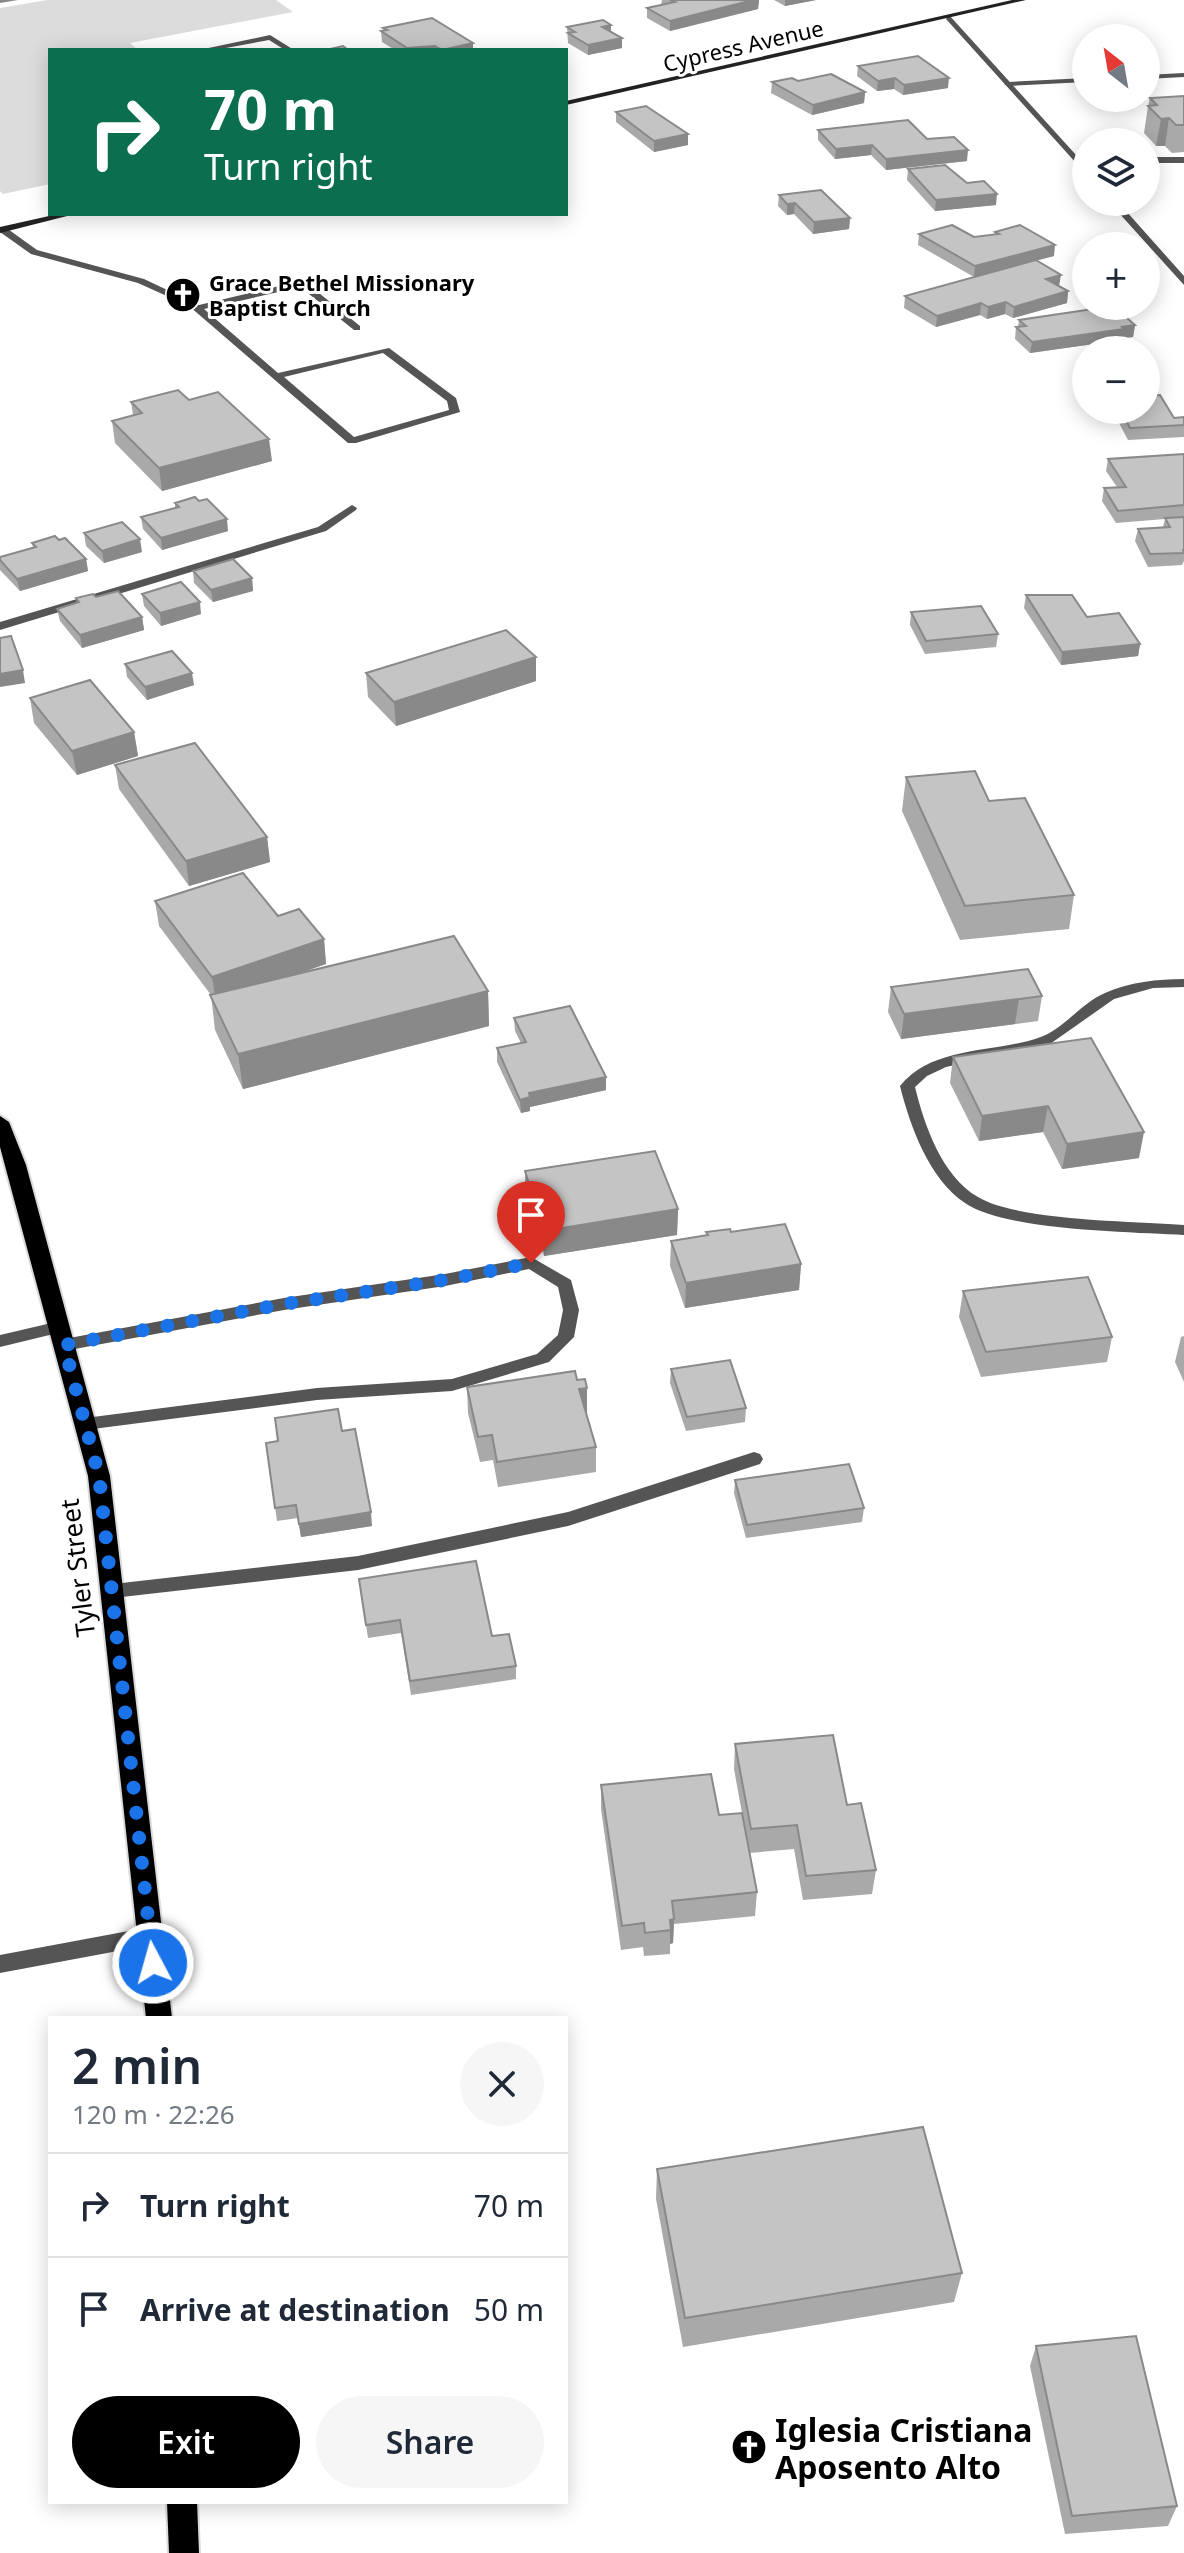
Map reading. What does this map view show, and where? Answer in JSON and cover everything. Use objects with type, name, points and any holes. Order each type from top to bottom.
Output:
[{"type":"main road","name":"Tyler Street","points":[[0,1122],[9,1141],[99,1476],[159,2016]]},
{"type":"main road","points":[[182,2504],[184,2553]]},
{"type":"street","name":"Cypress Avenue","points":[[568,103],[1022,0]]},
{"type":"street","points":[[949,17],[1072,151]]},
{"type":"street","points":[[213,48],[270,37],[287,48]]},
{"type":"street","points":[[1160,76],[1184,75]]},
{"type":"street","points":[[1008,84],[1072,81]]},
{"type":"street","points":[[1160,160],[1184,160]]},
{"type":"street","points":[[1,230],[61,216]]},
{"type":"street","points":[[1125,216],[1184,282]]},
{"type":"street","points":[[1,230],[34,252],[141,281],[197,308],[352,441],[455,412],[455,406],[385,350],[277,376]]},
{"type":"street","points":[[197,308],[294,286],[312,291],[357,328]]},
{"type":"street","points":[[0,626],[322,529],[352,508]]},
{"type":"street","points":[[1184,983],[1153,984],[1109,996],[1045,1041],[942,1063],[922,1073],[907,1086],[911,1105],[950,1183],[973,1202],[1005,1213],[1184,1230]]},
{"type":"street","points":[[0,1341],[62,1336],[284,1304],[445,1280],[531,1263],[565,1284],[571,1310],[566,1337],[543,1358],[498,1372],[452,1385],[317,1394],[85,1424]]},
{"type":"street","points":[[113,1591],[358,1563],[568,1519],[754,1459]]},
{"type":"street","points":[[0,1964],[150,1936]]},
{"type":"shaded area","points":[[47,0],[276,0],[293,12],[130,43],[136,48],[48,48],[48,184],[3,194],[0,191],[0,8]]},
{"type":"building","points":[[670,0],[753,0],[670,21],[647,8],[675,2]]},
{"type":"building","points":[[432,18],[473,43],[451,48],[407,48],[381,31],[387,30],[383,28]]},
{"type":"building","points":[[603,20],[611,25],[602,27],[622,38],[588,45],[568,33],[575,32],[567,27]]},
{"type":"building","points":[[918,56],[949,78],[904,85],[895,78],[878,81],[858,66]]},
{"type":"building","points":[[831,74],[865,92],[813,105],[772,82],[792,78],[798,81]]},
{"type":"building","points":[[1184,96],[1184,125],[1176,125],[1169,118],[1161,119],[1154,112],[1160,112],[1160,97]]},
{"type":"building","points":[[646,106],[688,134],[654,141],[616,112]]},
{"type":"building","points":[[908,120],[927,139],[954,137],[968,150],[886,159],[872,145],[836,149],[818,130]]},
{"type":"building","points":[[945,165],[967,183],[984,181],[997,194],[936,200],[908,169]]},
{"type":"building","points":[[821,190],[850,218],[814,222],[795,203],[787,204],[779,195]]},
{"type":"building","points":[[952,225],[974,237],[999,234],[995,232],[1020,225],[1055,245],[975,266],[919,234]]},
{"type":"building","points":[[1036,260],[1061,275],[1046,279],[1068,291],[1014,307],[1006,302],[988,307],[981,303],[937,316],[905,296]]},
{"type":"building","points":[[1072,312],[1072,320],[1129,320],[1135,325],[1032,342],[1016,327],[1026,326],[1019,320]]},
{"type":"building","points":[[178,390],[189,400],[218,392],[269,439],[159,468],[112,421],[142,413],[131,402]]},
{"type":"building","points":[[1160,395],[1174,418],[1184,417],[1184,425],[1130,428],[1128,424],[1160,424]]},
{"type":"building","points":[[1184,454],[1184,505],[1118,511],[1104,488],[1126,487],[1108,459]]},
{"type":"building","points":[[195,497],[199,501],[207,499],[227,519],[161,538],[141,517],[179,507],[175,503]]},
{"type":"building","points":[[1184,517],[1184,553],[1150,554],[1138,529],[1170,527],[1165,518]]},
{"type":"building","points":[[122,522],[140,539],[102,551],[84,533]]},
{"type":"building","points":[[55,536],[59,540],[65,538],[86,559],[17,579],[0,560],[0,557],[36,547],[32,543]]},
{"type":"building","points":[[233,559],[252,578],[211,590],[193,571]]},
{"type":"building","points":[[181,582],[200,602],[160,613],[142,594]]},
{"type":"building","points":[[118,591],[142,617],[80,635],[57,609],[79,602],[76,598]]},
{"type":"building","points":[[1026,595],[1072,595],[1087,617],[1119,613],[1140,644],[1062,652]]},
{"type":"building","points":[[981,606],[998,634],[926,641],[911,612]]},
{"type":"building","points":[[506,630],[536,657],[394,702],[366,673]]},
{"type":"building","points":[[11,636],[23,670],[0,674],[0,638]]},
{"type":"building","points":[[172,651],[192,673],[145,687],[125,664]]},
{"type":"building","points":[[90,680],[134,732],[72,751],[30,698]]},
{"type":"building","points":[[195,743],[267,837],[186,861],[115,765]]},
{"type":"building","points":[[975,771],[989,801],[1025,798],[1074,895],[965,906],[906,777]]},
{"type":"building","points":[[243,873],[278,916],[299,909],[324,939],[212,977],[155,901]]},
{"type":"building","points":[[454,936],[488,991],[238,1054],[210,995]]},
{"type":"building","points":[[1028,969],[1042,996],[904,1014],[891,987]]},
{"type":"building","points":[[570,1006],[606,1077],[529,1093],[530,1097],[520,1100],[497,1048],[526,1042],[514,1018]]},
{"type":"building","points":[[1091,1038],[1144,1132],[1067,1144],[1048,1106],[982,1116],[953,1057]]},
{"type":"building","points":[[655,1151],[678,1209],[544,1231],[525,1171]]},
{"type":"building","points":[[785,1224],[801,1264],[686,1283],[671,1241],[708,1235],[706,1232],[730,1229],[731,1232]]},
{"type":"building","points":[[1088,1277],[1112,1337],[986,1352],[963,1291]]},
{"type":"building","points":[[730,1360],[746,1408],[687,1417],[671,1369]]},
{"type":"building","points":[[575,1371],[577,1380],[585,1379],[587,1388],[579,1389],[596,1447],[497,1462],[492,1435],[478,1437],[467,1387]]},
{"type":"building","points":[[338,1409],[342,1431],[355,1429],[371,1512],[299,1524],[296,1505],[275,1508],[266,1443],[278,1441],[275,1418]]},
{"type":"building","points":[[849,1464],[864,1508],[747,1525],[735,1480]]},
{"type":"building","points":[[476,1561],[492,1636],[509,1634],[516,1666],[410,1681],[400,1620],[366,1625],[359,1579]]},
{"type":"building","points":[[833,1735],[847,1805],[861,1803],[876,1870],[806,1876],[797,1825],[751,1829],[735,1744]]},
{"type":"building","points":[[711,1774],[719,1815],[742,1813],[757,1892],[672,1901],[674,1919],[670,1920],[671,1930],[645,1933],[644,1923],[622,1926],[601,1785]]},
{"type":"building","points":[[923,2127],[962,2273],[685,2318],[657,2169]]},
{"type":"building","points":[[1136,2336],[1177,2506],[1072,2516],[1036,2346]]},
{"type":"place","name":"Grace Bethel Missionary Baptist Church","points":[[183,295]]},
{"type":"place","name":"Iglesia Cristiana Aposento Alto","points":[[749,2447]]},
{"type":"route","points":[[153,1963],[99,1476],[64,1345],[531,1263]]}]
